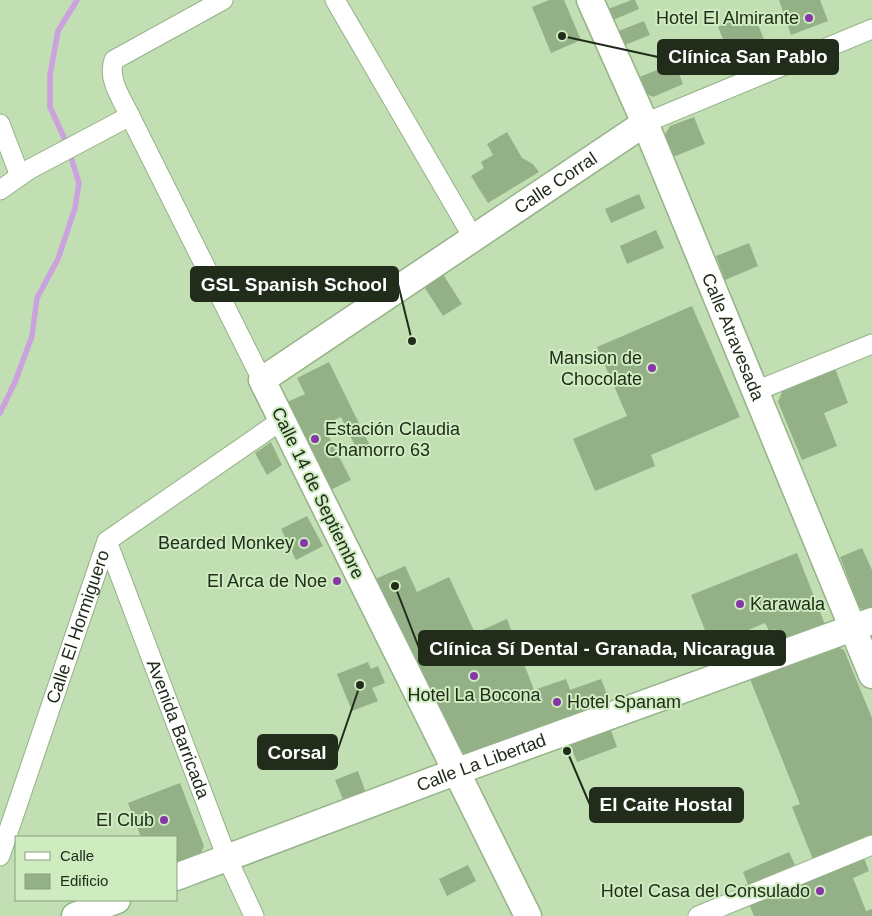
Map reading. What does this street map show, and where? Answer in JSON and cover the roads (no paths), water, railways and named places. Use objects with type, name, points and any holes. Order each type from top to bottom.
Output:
[{"type":"street","name":"Calle 14 de Septiembre","points":[[223,0],[114,60],[111,69],[114,83],[528,916]]},
{"type":"street","points":[[335,0],[474,239]]},
{"type":"street","name":"Calle Atravesada","points":[[590,0],[645,123],[756,391],[862,625],[872,676]]},
{"type":"street","name":"Calle Corral","points":[[262,380],[645,123],[872,29]]},
{"type":"street","points":[[0,190],[25,172],[130,116]]},
{"type":"street","points":[[0,124],[25,172]]},
{"type":"street","points":[[756,391],[872,344]]},
{"type":"street","name":"Calle El Hormiguero","points":[[0,856],[107,541],[282,420]]},
{"type":"street","name":"Avenida Barricada","points":[[107,541],[227,858],[254,916]]},
{"type":"street","name":"Calle La Libertad","points":[[178,876],[455,772],[862,625]]},
{"type":"street","points":[[698,916],[872,845]]},
{"type":"street","points":[[75,916],[114,901]]},
{"type":"waterway","points":[[0,413],[15,382],[32,336],[37,298],[58,259],[75,208],[79,183],[67,144],[50,107],[50,75],[58,31],[77,0]]},
{"type":"place","name":"Hotel El Almirante","points":[[809,18]]},
{"type":"place","name":"Clínica San Pablo","points":[[562,36]]},
{"type":"place","name":"GSL Spanish School","points":[[412,341]]},
{"type":"place","name":"Mansion de Chocolate","points":[[652,368]]},
{"type":"place","name":"Estación Claudia Chamorro 63","points":[[315,439]]},
{"type":"place","name":"Bearded Monkey","points":[[304,543]]},
{"type":"place","name":"El Arca de Noe","points":[[337,581]]},
{"type":"place","name":"Clínica Sí Dental - Granada, Nicaragua","points":[[395,586]]},
{"type":"place","name":"Karawala","points":[[740,604]]},
{"type":"place","name":"Hotel La Bocona","points":[[474,676]]},
{"type":"place","name":"Corsal","points":[[360,685]]},
{"type":"place","name":"Hotel Spanam","points":[[557,702]]},
{"type":"place","name":"El Caite Hostal","points":[[567,751]]},
{"type":"place","name":"El Club","points":[[164,820]]},
{"type":"place","name":"Hotel Casa del Consulado","points":[[820,891]]}]
